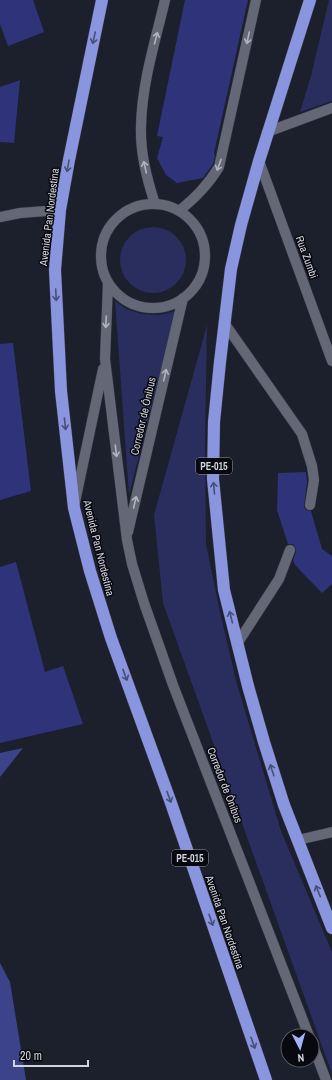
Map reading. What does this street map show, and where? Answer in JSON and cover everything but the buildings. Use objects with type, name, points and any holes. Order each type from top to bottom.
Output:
[{"type":"highway","name":"Avenida Pan Nordestina","points":[[102,0],[60,210],[55,270],[61,391],[74,508],[90,570],[111,638],[171,803],[266,1080]]},
{"type":"highway","name":"PE-015","points":[[310,0],[267,132],[241,225],[231,269],[214,422],[214,479],[224,590],[237,644],[264,742],[284,805],[332,928]]},
{"type":"street","points":[[155,204],[148,182],[143,158],[140,127],[144,86],[165,0]]},
{"type":"street","points":[[179,211],[200,193],[219,167],[256,0]]},
{"type":"street","points":[[267,132],[332,108]]},
{"type":"street","name":"Rua Zumbi","points":[[259,161],[332,361]]},
{"type":"street","name":"Corredor de Ônibus","points":[[155,204],[163,204],[179,211],[193,222],[202,237],[205,253],[203,271],[196,286],[183,298],[167,306],[150,308],[139,306],[119,296],[108,283],[102,267],[101,250],[106,234],[115,220],[133,210],[155,204]]},
{"type":"street","points":[[0,217],[20,213],[60,210]]},
{"type":"street","name":"Corredor de Ônibus","points":[[108,283],[105,359],[127,540],[132,564],[173,685],[306,1028]]},
{"type":"street","name":"Corredor de Ônibus","points":[[127,540],[183,298]]},
{"type":"street","points":[[224,324],[302,434],[312,466],[314,480],[310,506]]},
{"type":"street","name":"Corredor de Ônibus","points":[[74,508],[105,359]]},
{"type":"street","points":[[237,644],[279,579],[290,550]]},
{"type":"street","points":[[298,840],[332,832]]},
{"type":"street","points":[[320,1065],[326,1080]]},
{"type":"shaded area","points":[[329,0],[332,0],[332,101],[300,112],[311,76]]},
{"type":"shaded area","points":[[147,227],[159,227],[172,232],[177,236],[184,247],[186,260],[184,273],[177,284],[166,291],[159,293],[147,293],[134,288],[125,279],[120,266],[120,254],[125,241],[134,232]]},
{"type":"shaded area","points":[[115,301],[126,309],[142,314],[159,315],[176,311],[129,495]]},
{"type":"shaded area","points":[[207,325],[205,442],[206,544],[237,684],[281,831],[332,952],[332,1074],[320,1041],[320,1028],[315,1028],[163,603],[154,515]]},
{"type":"shaded area","points":[[23,748],[0,777],[0,753]]},
{"type":"shaded area","points":[[0,963],[10,982],[26,1080],[0,1080]]}]
